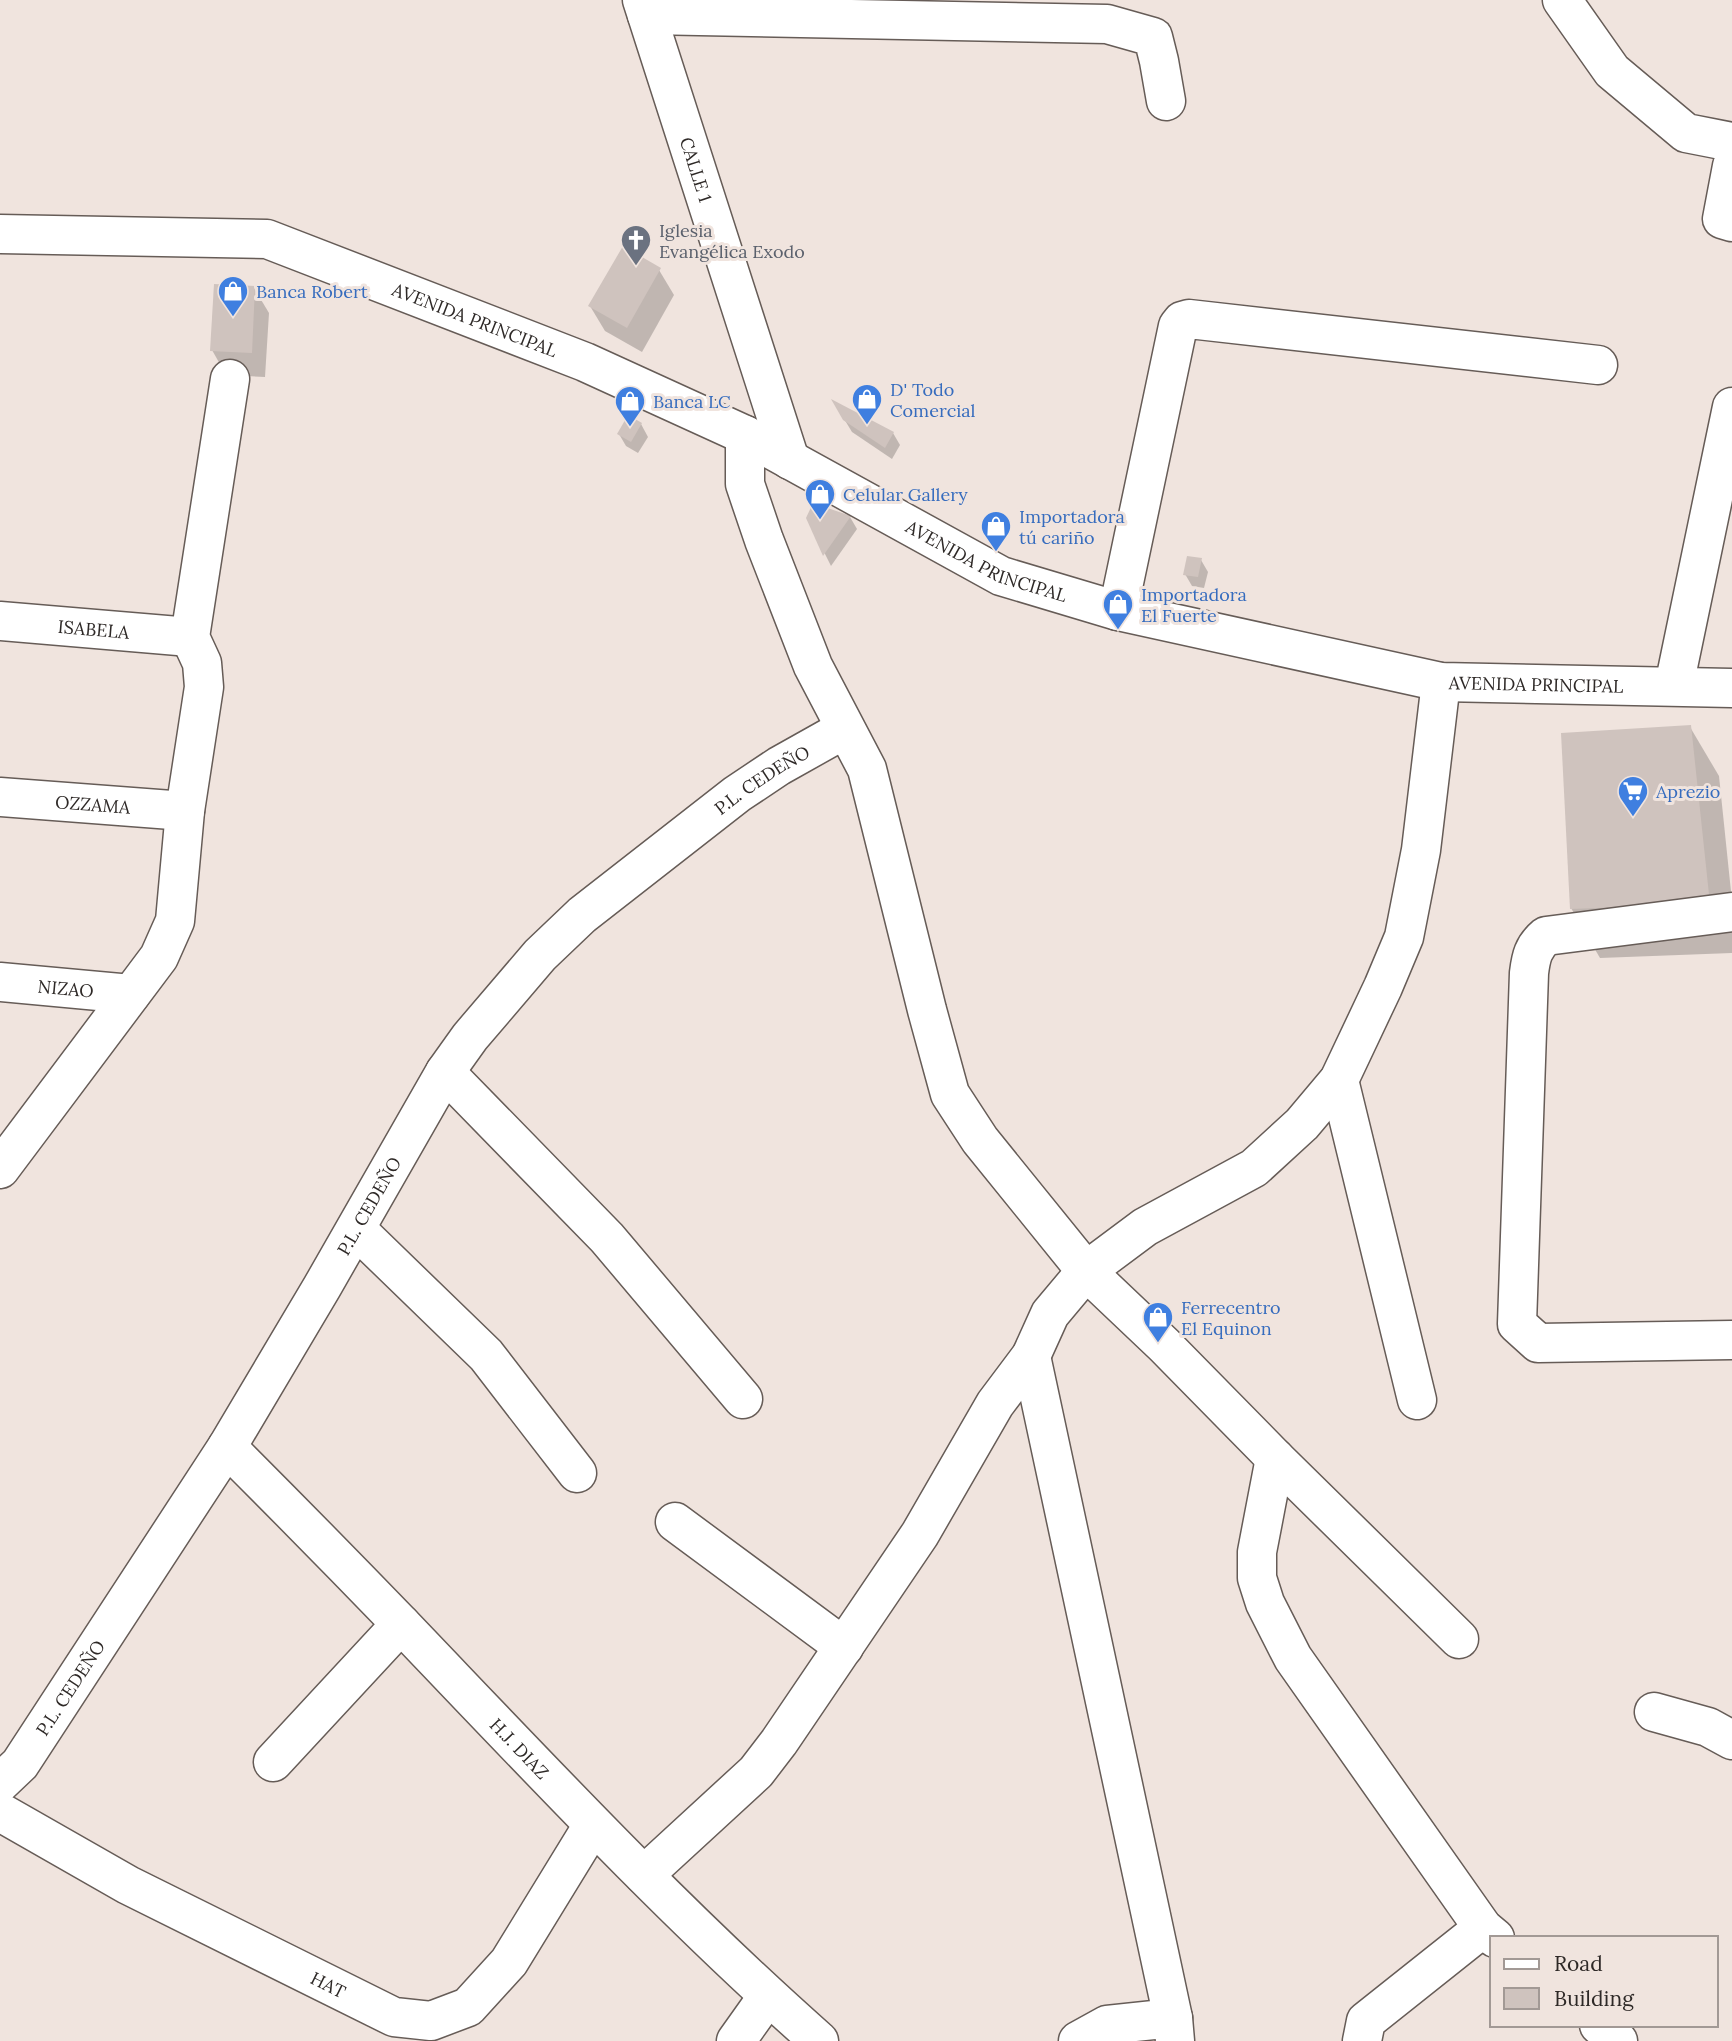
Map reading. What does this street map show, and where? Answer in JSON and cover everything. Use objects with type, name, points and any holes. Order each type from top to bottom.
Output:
[{"type":"street","points":[[1562,0],[1612,71],[1622,80],[1686,133],[1732,142]]},
{"type":"street","points":[[644,7],[1107,24],[1153,37],[1166,101]]},
{"type":"street","name":"CALLE 1","points":[[644,7],[789,460]]},
{"type":"street","points":[[1732,166],[1722,219],[1732,222]]},
{"type":"street","name":"AVENIDA PRINCIPAL","points":[[0,234],[268,239],[585,362],[745,435],[1001,576],[1118,611],[1441,682],[1732,688]]},
{"type":"street","points":[[1118,611],[1178,326],[1182,321],[1189,319],[1598,365]]},
{"type":"street","points":[[5,1157],[159,957],[176,921],[186,811],[204,687],[202,663],[190,637],[230,379]]},
{"type":"street","points":[[1674,686],[1732,407]]},
{"type":"street","points":[[745,435],[745,484],[764,541],[813,666],[867,769],[950,1094],[979,1140],[1086,1271],[1164,1345],[1459,1639]]},
{"type":"street","name":"ISABELA","points":[[0,621],[190,637]]},
{"type":"street","points":[[644,1875],[755,1772],[779,1742],[920,1534],[995,1404],[1031,1356],[1050,1314],[1086,1271],[1145,1227],[1254,1168],[1302,1124],[1339,1080],[1404,937],[1421,850],[1441,682]]},
{"type":"street","name":"P.L. CEDEÑO","points":[[0,1783],[20,1764],[227,1447],[445,1072],[470,1037],[540,955],[582,915],[737,794],[779,766],[845,729]]},
{"type":"street","name":"OZZAMA","points":[[0,797],[186,811]]},
{"type":"street","points":[[1732,912],[1546,936],[1532,953],[1529,973],[1517,1324],[1538,1343],[1732,1340]]},
{"type":"street","name":"NIZAO","points":[[0,982],[131,994]]},
{"type":"street","points":[[445,1072],[607,1238],[743,1399]]},
{"type":"street","points":[[1339,1080],[1417,1400]]},
{"type":"street","points":[[356,1229],[485,1355],[577,1473]]},
{"type":"street","points":[[1031,1356],[1174,2029],[1107,2025],[1078,2041]]},
{"type":"street","name":"H.J. DIAZ","points":[[227,1447],[593,1825],[768,1996],[819,2041]]},
{"type":"street","points":[[1275,1458],[1257,1552],[1257,1578],[1265,1603],[1293,1658],[1489,1933],[1366,2021],[1362,2041]]},
{"type":"street","points":[[675,1522],[844,1647]]},
{"type":"street","points":[[273,1762],[401,1624]]},
{"type":"street","points":[[1654,1712],[1708,1727],[1732,1740]]},
{"type":"street","name":"HAT","points":[[0,1811],[128,1885],[394,2017],[431,2021],[468,2007],[509,1962],[593,1825]]},
{"type":"street","points":[[736,2041],[768,1996]]},
{"type":"street","points":[[1601,2027],[1618,2041]]},
{"type":"building","points":[[623,246],[661,268],[627,328],[588,306]]},
{"type":"building","name":"Banca Robert","points":[[214,284],[255,286],[252,353],[210,351]]},
{"type":"building","name":"D' Todo Comercial","points":[[831,399],[894,432],[885,448],[843,420]]},
{"type":"building","name":"Banca LC","points":[[628,415],[642,423],[631,442],[617,434]]},
{"type":"building","points":[[813,503],[851,516],[823,556],[806,518]]},
{"type":"building","points":[[1187,556],[1202,558],[1198,577],[1183,575]]},
{"type":"building","name":"Aprezio","points":[[1691,725],[1710,904],[1570,909],[1561,733]]},
{"type":"place","name":"Iglesia Evangélica Exodo","points":[[636,267]]},
{"type":"place","name":"Banca Robert","points":[[233,318]]},
{"type":"place","name":"D' Todo Comercial","points":[[867,426]]},
{"type":"place","name":"Banca LC","points":[[630,428]]},
{"type":"place","name":"Celular Gallery","points":[[820,521]]},
{"type":"place","name":"Importadora tú cariño","points":[[996,553]]},
{"type":"place","name":"Importadora El Fuerte","points":[[1118,631]]},
{"type":"place","name":"Aprezio","points":[[1633,818]]},
{"type":"place","name":"Ferrecentro El Equinon","points":[[1158,1344]]}]
